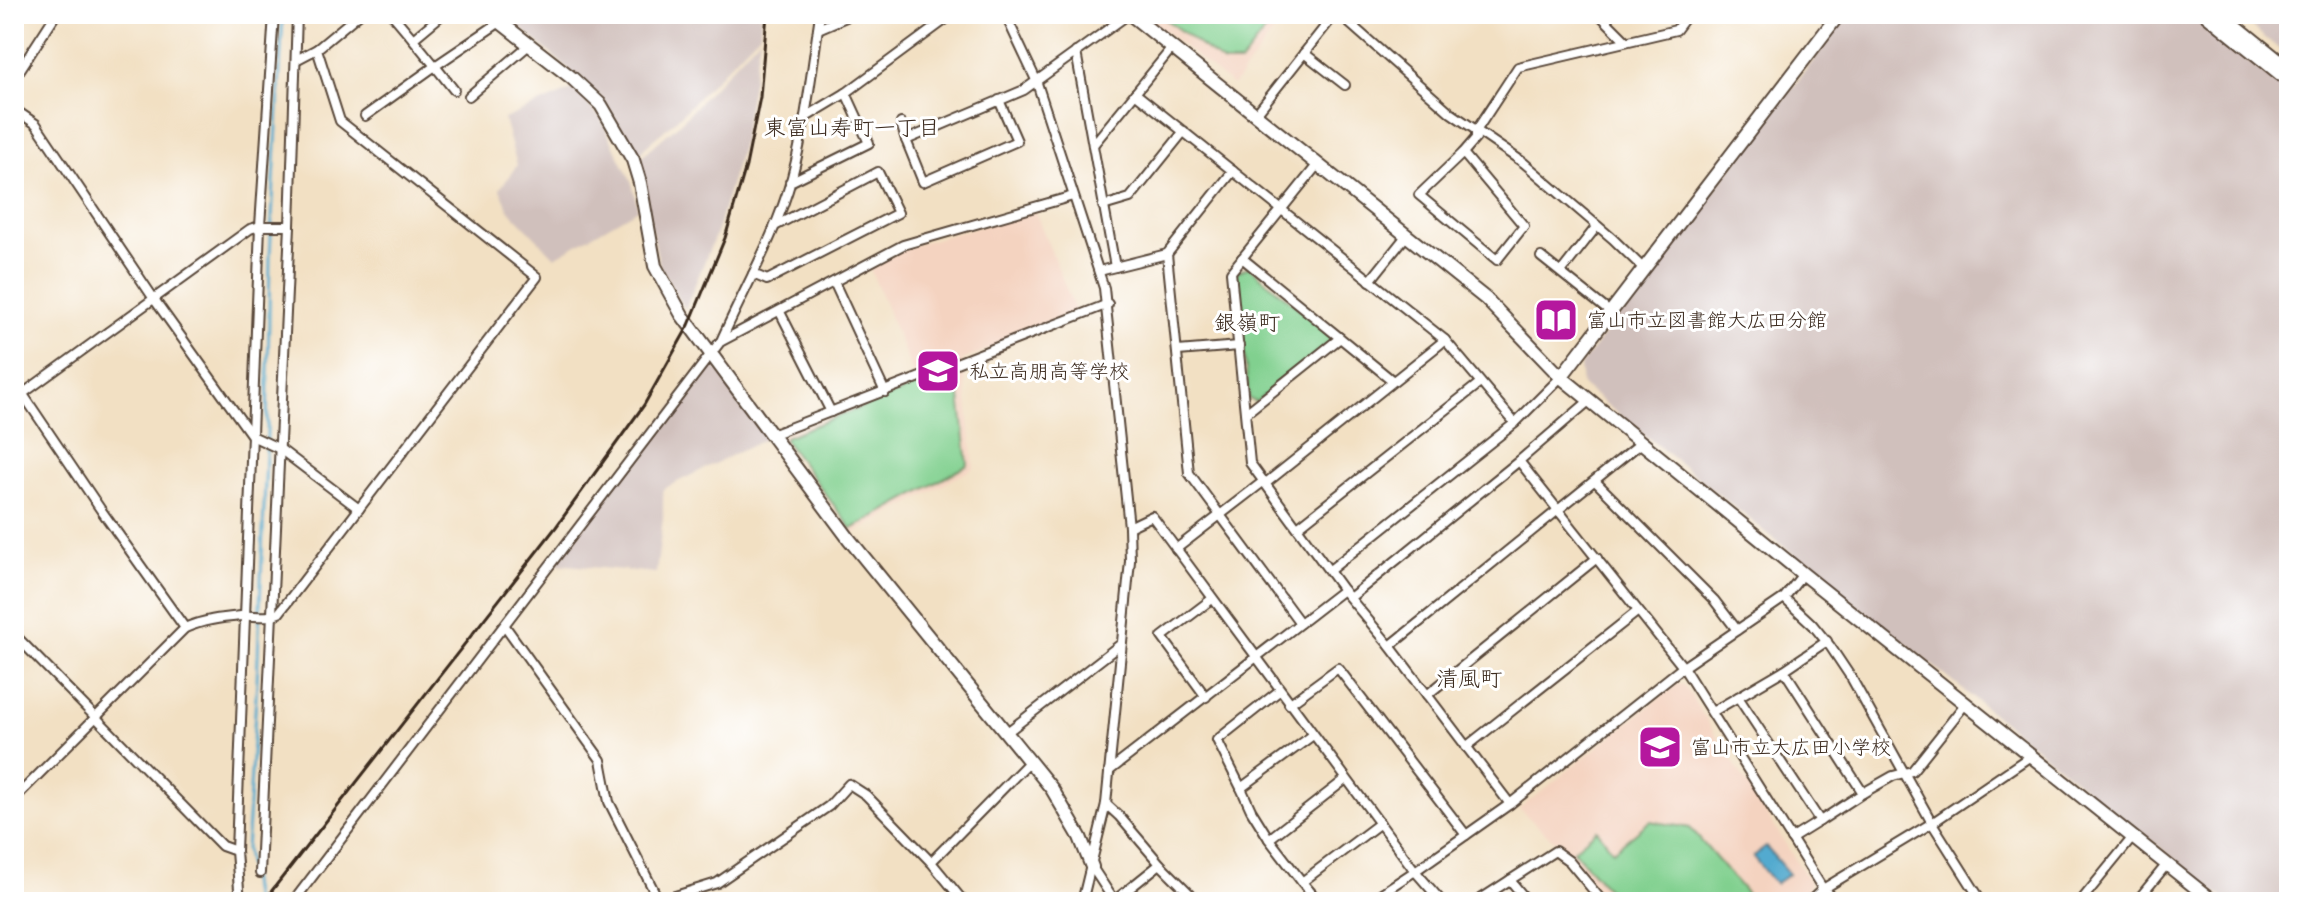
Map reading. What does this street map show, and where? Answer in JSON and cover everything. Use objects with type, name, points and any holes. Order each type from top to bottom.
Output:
[{"type":"street","points":[[14,79],[56,14]]},
{"type":"street","points":[[240,902],[236,851],[260,226],[274,14]]},
{"type":"street","points":[[260,873],[297,14]]},
{"type":"street","points":[[296,60],[317,49],[359,14]]},
{"type":"street","points":[[392,14],[454,90]]},
{"type":"street","points":[[413,39],[443,14]]},
{"type":"street","points":[[293,902],[720,342],[774,226],[790,182],[806,117],[820,14]]},
{"type":"street","points":[[818,29],[848,14]]},
{"type":"street","points":[[806,117],[846,93],[953,14]]},
{"type":"street","points":[[1005,14],[1036,80],[1108,304],[1122,483],[1129,527],[1130,561],[1106,804],[1082,902]]},
{"type":"street","points":[[906,140],[1024,90],[1129,14],[1486,299],[1561,377],[2214,902]]},
{"type":"street","points":[[1256,114],[1337,14],[1451,113],[1524,163],[1644,269]]},
{"type":"street","points":[[1604,14],[1602,17],[1626,41]]},
{"type":"street","points":[[1463,153],[1524,226],[1497,260],[1419,195],[1476,138],[1476,131],[1518,67],[1676,30],[1688,14]]},
{"type":"street","points":[[1330,570],[1515,423],[1561,377],[1839,14]]},
{"type":"street","points":[[2206,14],[2289,81]]},
{"type":"street","points":[[2221,14],[2289,69]]},
{"type":"street","points":[[365,116],[495,18],[601,105],[633,160],[655,266],[682,315],[849,539],[1059,800],[1080,837],[1092,867],[1115,902],[1160,864]]},
{"type":"street","points":[[469,96],[529,45]]},
{"type":"street","points":[[1093,145],[1172,48]]},
{"type":"street","points":[[14,799],[185,628],[204,620],[272,617],[279,613],[537,277],[340,121],[317,49]]},
{"type":"street","points":[[1076,52],[1115,267]]},
{"type":"street","points":[[1304,53],[1345,85]]},
{"type":"street","points":[[790,182],[869,143],[846,93]]},
{"type":"street","points":[[1135,93],[1445,340],[1515,423]]},
{"type":"street","points":[[901,123],[923,182],[1017,141],[999,100]]},
{"type":"street","points":[[14,109],[36,124],[154,299],[252,436],[280,449],[359,509]]},
{"type":"street","points":[[1103,206],[1130,198],[1184,131]]},
{"type":"street","points":[[1318,164],[1231,272],[1250,463],[1343,590],[1390,646],[1510,804]]},
{"type":"street","points":[[1099,271],[1167,254],[1233,171]]},
{"type":"street","points":[[753,274],[767,280],[898,213],[878,172],[774,226]]},
{"type":"street","points":[[720,342],[903,245],[1073,196]]},
{"type":"street","points":[[14,400],[250,229],[290,226]]},
{"type":"street","points":[[1561,272],[1597,226]]},
{"type":"street","points":[[1370,281],[1406,236]]},
{"type":"street","points":[[1167,254],[1189,473],[1300,623]]},
{"type":"street","points":[[1541,257],[1611,313]]},
{"type":"street","points":[[1242,258],[1393,381]]},
{"type":"street","points":[[834,282],[885,392]]},
{"type":"street","points":[[771,435],[1108,304]]},
{"type":"street","points":[[780,312],[831,412]]},
{"type":"street","points":[[1246,413],[1270,397],[1340,338]]},
{"type":"street","points":[[1176,549],[1445,340]]},
{"type":"street","points":[[1178,351],[1239,346]]},
{"type":"street","points":[[14,381],[185,628]]},
{"type":"street","points":[[1299,526],[1480,383]]},
{"type":"street","points":[[1351,597],[1590,400]]},
{"type":"street","points":[[1390,646],[1642,442]]},
{"type":"street","points":[[1519,461],[1683,667],[1823,889],[1836,902]]},
{"type":"street","points":[[1595,481],[1714,600],[1737,630]]},
{"type":"street","points":[[1129,527],[1152,516],[1279,691],[1415,871],[1442,902]]},
{"type":"street","points":[[1427,695],[1597,558]]},
{"type":"street","points":[[1368,902],[1510,804],[1683,667],[1784,598],[1803,574]]},
{"type":"street","points":[[1109,771],[1343,590]]},
{"type":"street","points":[[1784,598],[1827,641],[1852,679],[1932,823],[1982,902]]},
{"type":"street","points":[[1206,697],[1162,637],[1212,599]]},
{"type":"street","points":[[1466,747],[1638,611]]},
{"type":"street","points":[[505,626],[601,760],[609,802],[659,901],[717,883],[829,806],[849,784],[866,795],[931,862],[964,902]]},
{"type":"street","points":[[14,634],[222,846],[236,851]]},
{"type":"street","points":[[1712,712],[1827,641]]},
{"type":"street","points":[[1006,733],[1121,644]]},
{"type":"street","points":[[1289,704],[1338,668],[1466,835]]},
{"type":"street","points":[[1784,670],[1863,793]]},
{"type":"street","points":[[1279,691],[1217,740],[1251,810],[1269,839],[1319,902]]},
{"type":"street","points":[[1738,697],[1820,821]]},
{"type":"street","points":[[1791,839],[1863,793],[1912,771],[1966,703]]},
{"type":"street","points":[[1241,788],[1313,735]]},
{"type":"street","points":[[1809,902],[1823,889],[1932,823],[2032,755]]},
{"type":"street","points":[[931,862],[1030,761]]},
{"type":"street","points":[[1269,839],[1346,779]]},
{"type":"street","points":[[1106,804],[1194,901]]},
{"type":"street","points":[[1302,882],[1380,823]]},
{"type":"street","points":[[2080,902],[2133,837]]},
{"type":"street","points":[[1476,902],[1555,851],[1569,861],[1603,902]]},
{"type":"street","points":[[2136,902],[2167,864]]},
{"type":"street","points":[[1510,880],[1528,902]]},
{"type":"shaded area","points":[[505,14],[761,14],[760,33],[680,116],[637,155],[604,100]]},
{"type":"shaded area","points":[[1143,14],[1287,14],[1233,86]]},
{"type":"shaded area","points":[[1849,14],[2189,14],[2289,94],[2289,902],[2228,902],[1582,385],[1580,366]]},
{"type":"shaded area","points":[[2236,14],[2289,14],[2289,57]]},
{"type":"shaded area","points":[[760,37],[741,147],[717,231],[685,309],[660,267],[637,160],[679,124]]},
{"type":"shaded area","points":[[574,89],[601,119],[632,183],[638,209],[555,257],[509,210],[500,189],[517,165],[504,119]]},
{"type":"shaded area","name":"私立高朋高等学校","points":[[1035,211],[1076,313],[963,360],[974,468],[853,534],[779,436],[917,383],[869,266],[914,245]]},
{"type":"shaded area","points":[[707,362],[713,362],[767,438],[663,489],[663,518],[656,573],[556,564]]},
{"type":"shaded area","name":"富山市立大広田小学校","points":[[1677,684],[1684,685],[1810,882],[1807,891],[1795,902],[1610,902],[1557,843],[1519,809]]},
{"type":"green space","points":[[1158,14],[1278,14],[1240,63],[1224,63]]},
{"type":"green space","points":[[1249,267],[1335,338],[1256,402],[1249,399],[1236,272]]},
{"type":"green space","points":[[957,370],[968,465],[852,529],[785,437]]},
{"type":"green space","points":[[1650,821],[1690,828],[1754,902],[1619,902],[1573,850],[1597,830],[1613,851]]},
{"type":"water","points":[[1766,847],[1789,874],[1775,884],[1753,857]]},
{"type":"waterway","points":[[254,902],[246,850],[257,681],[270,256],[283,14]]},
{"type":"railway","points":[[263,902],[556,527],[644,405],[689,325],[725,238],[746,166],[760,97],[767,14]]},
{"type":"place","name":"富山市立図書館大広田分館","points":[[1556,320]]},
{"type":"place","name":"私立高朋高等学校","points":[[938,371]]},
{"type":"place","name":"富山市立大広田小学校","points":[[1660,747]]},
{"type":"district","name":"東富山寿町一丁目","points":[[852,127]]},
{"type":"district","name":"銀嶺町","points":[[1247,322]]},
{"type":"district","name":"清風町","points":[[1469,678]]}]
